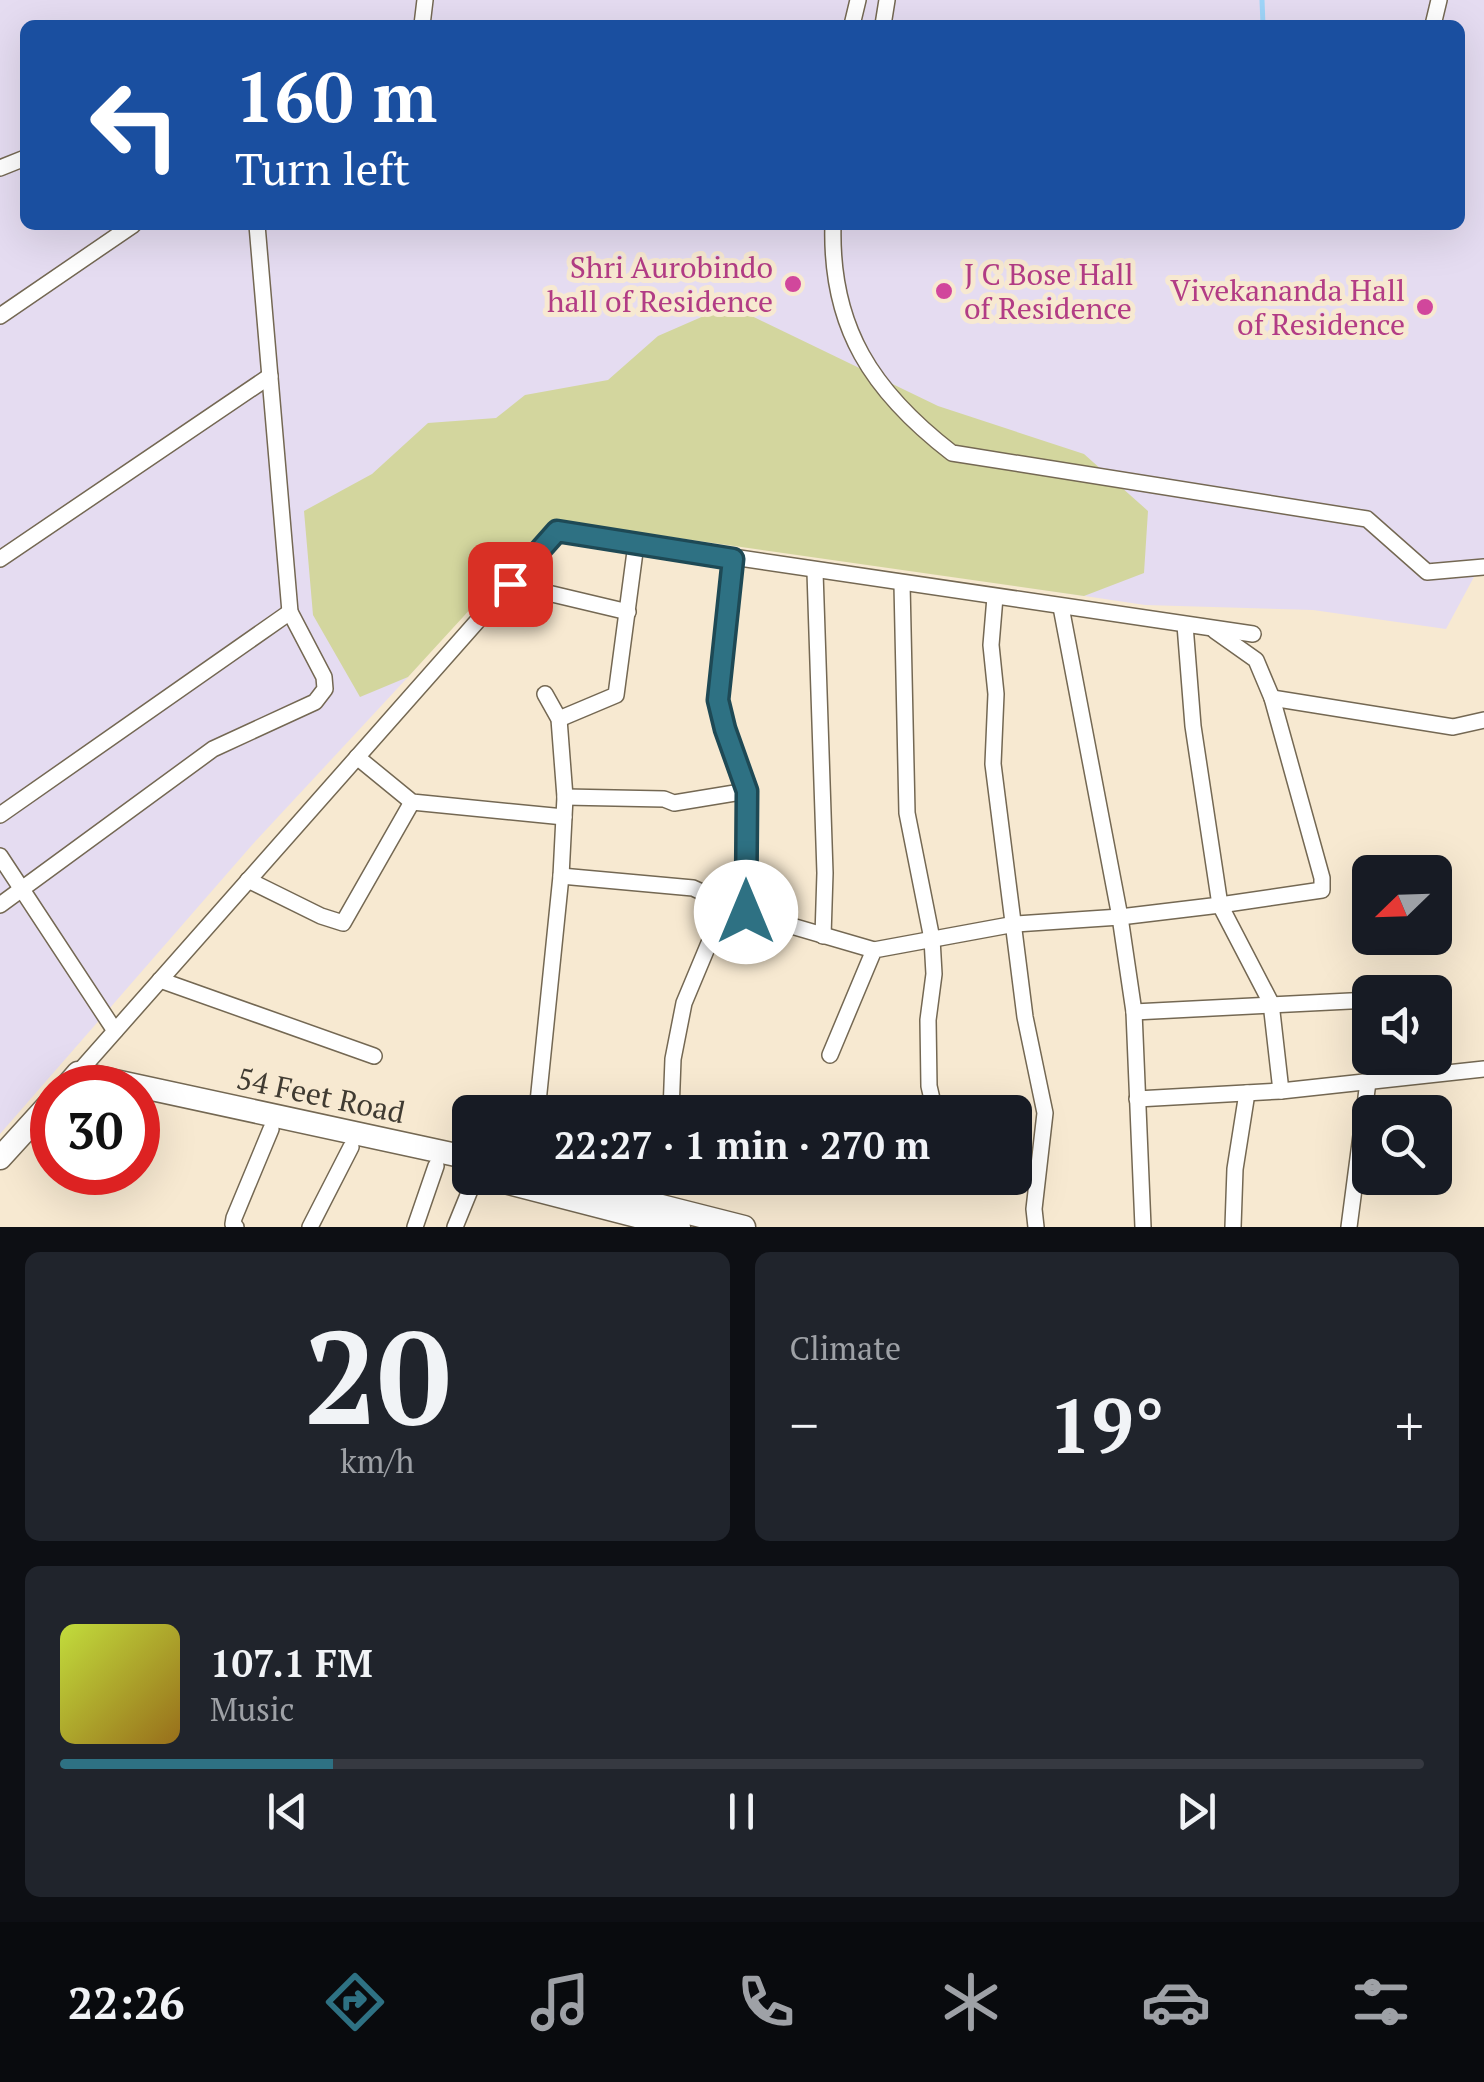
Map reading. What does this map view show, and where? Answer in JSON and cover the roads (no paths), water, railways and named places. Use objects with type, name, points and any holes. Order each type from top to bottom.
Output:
[{"type":"street","points":[[0,316],[126,230]]},
{"type":"street","points":[[0,904],[212,749],[315,702],[325,690],[324,677],[290,612],[257,230]]},
{"type":"street","points":[[833,230],[836,292],[850,334],[874,376],[914,423],[952,453],[1367,519],[1427,572],[1484,567]]},
{"type":"street","points":[[0,559],[270,376]]},
{"type":"street","points":[[84,1065],[557,531],[1253,634]]},
{"type":"street","points":[[559,719],[616,695],[636,544]]},
{"type":"street","points":[[733,559],[718,700],[747,791],[746,912]]},
{"type":"street","points":[[816,572],[825,873],[823,936]]},
{"type":"street","points":[[510,584],[628,612]]},
{"type":"street","points":[[902,584],[907,812],[932,939],[934,974],[928,1020],[932,1095]]},
{"type":"street","points":[[995,597],[991,645],[996,694],[993,764],[1025,1017],[1045,1114],[1034,1209],[1036,1227]]},
{"type":"street","points":[[1061,606],[1134,1012],[1143,1227]]},
{"type":"street","points":[[0,815],[290,612]]},
{"type":"street","points":[[1185,624],[1193,726],[1220,905],[1271,1002],[1281,1091]]},
{"type":"street","points":[[560,876],[693,888],[746,912],[874,950],[1015,924],[1120,918],[1322,890],[1322,878],[1272,698],[1256,660],[1212,628]]},
{"type":"street","points":[[539,1095],[564,817],[559,719],[546,694]]},
{"type":"street","points":[[1272,698],[1453,727],[1484,720]]},
{"type":"street","points":[[357,757],[412,802],[564,817]]},
{"type":"street","points":[[564,797],[674,803],[747,791]]},
{"type":"street","points":[[248,880],[321,916],[343,922],[412,802]]},
{"type":"street","points":[[0,856],[115,1031]]},
{"type":"street","points":[[671,1095],[672,1059],[684,1004],[712,936],[746,912]]},
{"type":"street","points":[[830,1055],[874,950]]},
{"type":"street","points":[[160,980],[374,1056]]},
{"type":"street","points":[[1134,1012],[1352,1000]]},
{"type":"street","points":[[1137,1099],[1281,1091],[1484,1070]]},
{"type":"street","points":[[1349,1227],[1368,1082]]},
{"type":"street","points":[[1233,1227],[1235,1170],[1247,1093]]},
{"type":"street","points":[[160,1094],[200,1100]]},
{"type":"street","name":"54 Feet Road","points":[[200,1100],[271,1129],[452,1170]]},
{"type":"street","name":"54 Feet Road","points":[[200,1100],[452,1154]]},
{"type":"street","points":[[0,1158],[30,1125]]},
{"type":"street","points":[[236,1227],[232,1224],[234,1218],[271,1129]]},
{"type":"street","points":[[310,1227],[351,1147]]},
{"type":"street","points":[[414,1227],[436,1166]]},
{"type":"street","points":[[455,1227],[466,1195]]},
{"type":"street","points":[[555,1195],[679,1227]]},
{"type":"street","points":[[659,1195],[744,1227]]},
{"type":"waterway","points":[[1262,0],[1263,20]]},
{"type":"place","name":"Shri Aurobindo hall of Residence","points":[[793,284]]},
{"type":"place","name":"J C Bose Hall of Residence","points":[[944,291]]},
{"type":"place","name":"Vivekananda Hall of Residence","points":[[1425,307]]}]
